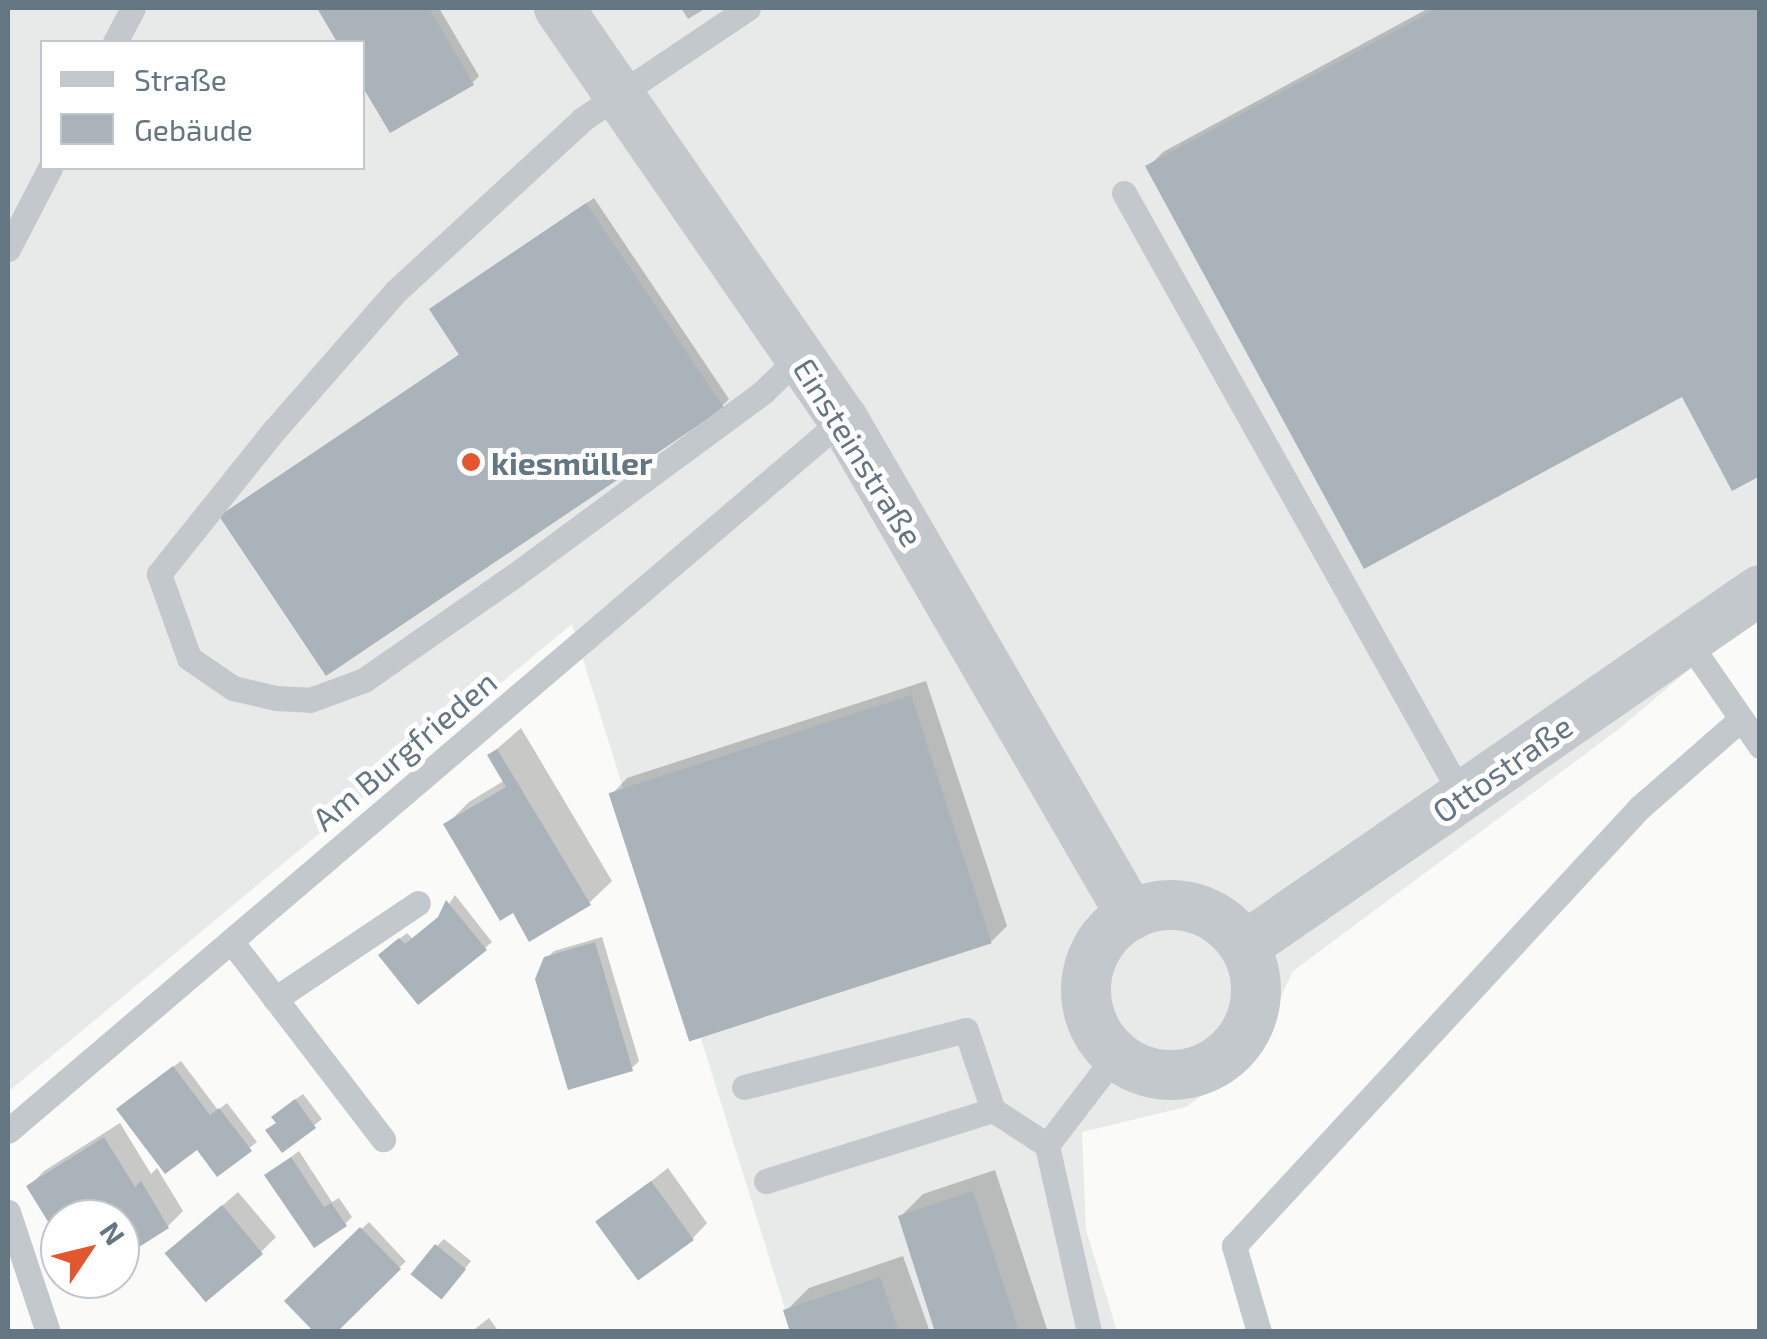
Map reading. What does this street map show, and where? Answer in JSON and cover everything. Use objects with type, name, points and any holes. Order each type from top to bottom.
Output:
[{"type":"street","name":"Einsteinstraße","points":[[560,8],[844,419],[1131,915]]},
{"type":"street","name":"Ottostraße","points":[[1245,946],[1760,590]]},
{"type":"street","points":[[1174,904],[1202,910],[1227,924],[1245,946],[1255,971],[1257,999],[1249,1026],[1232,1050],[1210,1067],[1183,1075],[1154,1074],[1116,1055],[1091,1022],[1085,994],[1088,966],[1101,940],[1146,907],[1174,904]]},
{"type":"lane","points":[[115,40],[133,8]]},
{"type":"lane","points":[[748,8],[583,120],[396,291],[275,429],[159,574],[189,658],[233,688],[276,698],[310,700],[364,680],[516,575],[763,392],[800,356]]},
{"type":"lane","points":[[8,249],[49,170]]},
{"type":"lane","points":[[1124,193],[1462,796]]},
{"type":"lane","name":"Am Burgfrieden","points":[[8,1131],[844,419]]},
{"type":"lane","points":[[1686,640],[1760,746]]},
{"type":"lane","points":[[1258,1332],[1234,1246],[1638,808],[1741,720]]},
{"type":"lane","points":[[275,999],[418,903]]},
{"type":"lane","points":[[231,941],[383,1139]]},
{"type":"lane","points":[[744,1087],[966,1030],[993,1110],[1047,1145],[1089,1332]]},
{"type":"lane","points":[[1047,1145],[1116,1055]]},
{"type":"lane","points":[[766,1181],[993,1110]]},
{"type":"lane","points":[[8,1212],[48,1332]]},
{"type":"shaded area","points":[[8,8],[1759,8],[1759,610],[1619,729],[1293,971],[1251,1061],[1186,1107],[1082,1132],[1086,1230],[1117,1331],[792,1331],[572,624],[8,1092]]},
{"type":"building","points":[[317,8],[429,8],[474,85],[390,133],[365,91],[365,40],[336,40]]},
{"type":"building","points":[[1438,8],[1760,8],[1760,476],[1732,491],[1682,397],[1364,569],[1145,166]]},
{"type":"building","name":"kiesmüller","points":[[586,203],[724,408],[326,676],[219,516],[459,355],[429,309]]},
{"type":"building","points":[[911,695],[992,943],[689,1041],[609,793]]},
{"type":"building","points":[[497,749],[591,905],[529,942],[513,913],[500,921],[443,824],[506,787],[487,755]]},
{"type":"building","points":[[446,900],[487,950],[418,1005],[378,955],[399,938],[405,944],[438,917]]},
{"type":"building","points":[[595,942],[633,1071],[568,1090],[535,979],[544,957]]},
{"type":"building","points":[[173,1066],[210,1115],[219,1108],[252,1151],[217,1177],[197,1150],[165,1174],[116,1109]]},
{"type":"building","points":[[295,1099],[316,1128],[282,1153],[265,1130],[276,1123],[271,1117]]},
{"type":"building","points":[[104,1137],[135,1187],[141,1181],[169,1228],[140,1246],[140,1199],[40,1199],[40,1209],[26,1186]]},
{"type":"building","points":[[291,1157],[324,1207],[331,1203],[347,1226],[314,1248],[264,1175]]},
{"type":"building","points":[[651,1181],[694,1240],[638,1281],[595,1222]]},
{"type":"building","points":[[973,1191],[1019,1332],[935,1332],[898,1216]]},
{"type":"building","points":[[222,1205],[263,1254],[206,1302],[165,1253]]},
{"type":"building","points":[[360,1227],[401,1269],[337,1332],[314,1332],[284,1301]]},
{"type":"building","points":[[435,1244],[466,1269],[442,1299],[410,1274]]},
{"type":"building","points":[[880,1277],[899,1332],[790,1332],[783,1310]]},
{"type":"place","name":"kiesmüller","points":[[471,462]]}]
